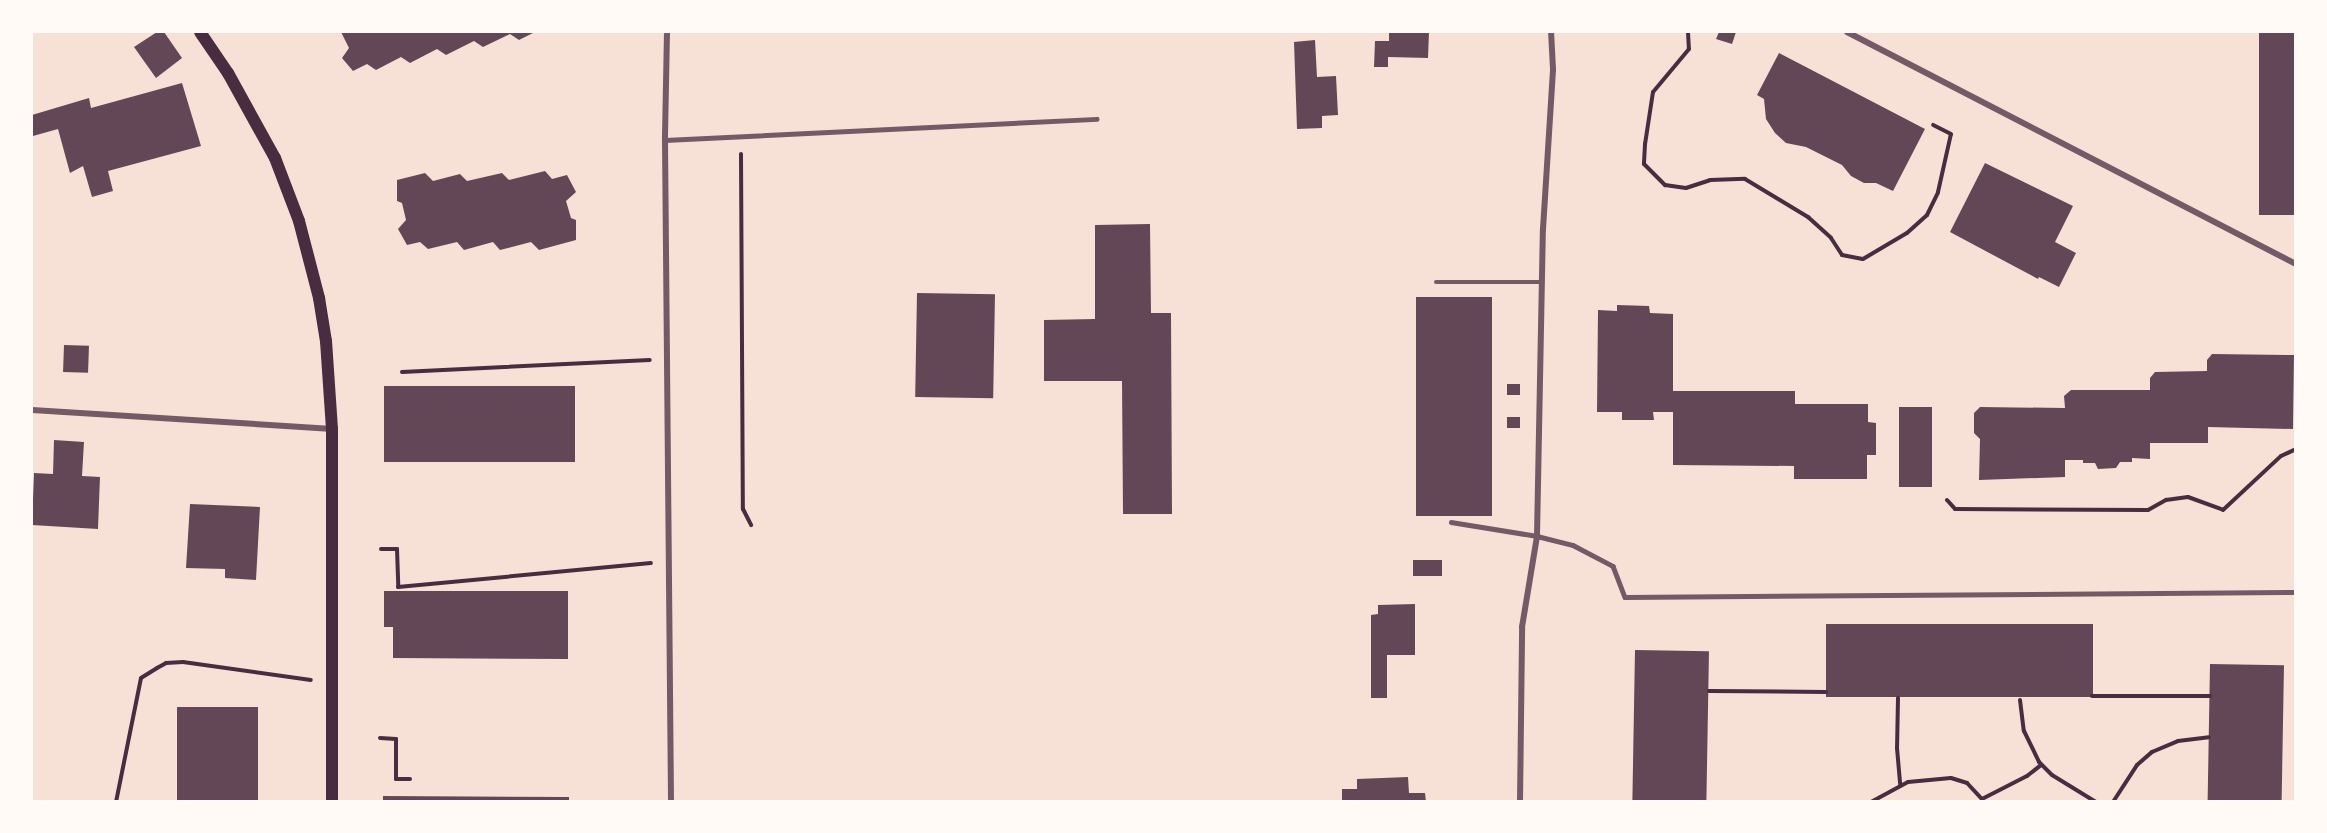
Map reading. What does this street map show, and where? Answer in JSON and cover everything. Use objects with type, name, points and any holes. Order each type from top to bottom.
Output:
[{"type":"main road","points":[[200,32],[254,117],[275,158],[299,221],[320,298],[328,360],[332,429],[332,801]]},
{"type":"street","points":[[667,32],[665,140],[671,801]]},
{"type":"street","points":[[1520,801],[1522,627],[1537,536],[1541,282],[1553,69],[1551,32]]},
{"type":"street","points":[[1847,32],[2295,264]]},
{"type":"street","points":[[32,410],[332,429]]},
{"type":"lane","points":[[665,140],[1096,118]]},
{"type":"lane","points":[[1436,282],[1541,282]]},
{"type":"lane","points":[[1451,522],[1537,536],[1573,545],[1613,566],[1625,597],[2295,592]]},
{"type":"path","points":[[1688,32],[1689,49],[1653,92],[1644,164],[1665,185],[1686,188],[1710,180],[1745,179],[1808,217],[1831,238],[1842,255],[1863,259],[1907,233],[1927,215],[1938,192],[1951,134],[1933,125]]},
{"type":"path","points":[[741,135],[743,509],[751,525]]},
{"type":"path","points":[[402,372],[667,359]]},
{"type":"path","points":[[1947,500],[1955,509],[2148,510],[2166,500],[2188,497],[2223,510],[2280,456],[2295,448]]},
{"type":"path","points":[[381,549],[397,549],[398,587],[669,561]]},
{"type":"path","points":[[116,801],[141,678],[157,668],[166,663],[183,662],[312,680]]},
{"type":"path","points":[[1709,691],[1826,692]]},
{"type":"path","points":[[2092,696],[2210,696]]},
{"type":"path","points":[[1898,698],[1897,748],[1900,785]]},
{"type":"path","points":[[2020,700],[2024,731],[2041,765],[2074,790],[2096,801]]},
{"type":"path","points":[[2113,801],[2137,765],[2152,752],[2178,741],[2209,737]]},
{"type":"path","points":[[380,738],[396,738],[396,779],[410,779]]},
{"type":"path","points":[[1871,801],[1900,785],[1934,779],[1961,779],[1973,787],[1982,799],[2017,782],[2041,765]]},
{"type":"building","points":[[157,32],[164,32],[182,58],[156,78],[134,47]]},
{"type":"building","points":[[341,32],[535,32],[519,40],[510,34],[483,47],[474,41],[446,55],[437,49],[410,63],[401,57],[376,70],[367,64],[353,71],[342,58],[349,48]]},
{"type":"building","points":[[1389,32],[1429,32],[1428,58],[1388,57],[1388,67],[1374,67],[1375,41],[1389,41]]},
{"type":"building","points":[[1719,32],[1736,32],[1732,44],[1716,39]]},
{"type":"building","points":[[2259,32],[2296,32],[2296,215],[2259,215]]},
{"type":"building","points":[[1315,40],[1317,77],[1336,76],[1338,115],[1322,116],[1322,128],[1297,129],[1294,42]]},
{"type":"building","points":[[1779,53],[1925,129],[1893,191],[1876,183],[1864,183],[1851,176],[1842,165],[1806,147],[1786,143],[1775,133],[1766,119],[1764,99],[1757,95]]},
{"type":"building","points":[[182,83],[201,146],[108,171],[113,191],[92,197],[83,166],[70,173],[58,129],[33,136],[32,115],[89,98],[91,108]]},
{"type":"building","points":[[1985,163],[2073,206],[2055,242],[2076,253],[2059,287],[2039,277],[2038,279],[1950,232]]},
{"type":"building","points":[[545,171],[552,179],[567,175],[576,192],[566,201],[571,218],[576,220],[576,240],[539,250],[531,242],[500,250],[493,242],[464,250],[457,242],[428,249],[420,242],[407,245],[398,229],[406,220],[402,203],[397,201],[397,180],[425,173],[433,181],[460,174],[467,181],[502,173],[509,180]]},
{"type":"building","points":[[1150,224],[1151,313],[1171,313],[1172,514],[1123,514],[1122,381],[1044,381],[1044,320],[1095,319],[1095,225]]},
{"type":"building","points":[[917,293],[995,294],[993,398],[915,397]]},
{"type":"building","points":[[1416,297],[1492,297],[1492,516],[1416,516]]},
{"type":"building","points":[[1617,305],[1649,306],[1650,313],[1673,314],[1673,391],[1795,391],[1795,404],[1868,404],[1868,422],[1876,423],[1876,455],[1867,455],[1867,479],[1794,479],[1794,466],[1673,465],[1673,412],[1653,412],[1654,420],[1622,420],[1622,412],[1597,412],[1598,310],[1617,311]]},
{"type":"building","points":[[64,345],[89,346],[88,373],[63,372]]},
{"type":"building","points":[[2212,354],[2294,355],[2293,429],[2208,427],[2208,443],[2150,443],[2150,459],[2132,458],[2132,462],[2120,462],[2116,468],[2098,469],[2095,463],[2065,460],[2065,477],[1979,480],[1980,439],[1974,433],[1974,413],[1980,407],[2065,408],[2064,396],[2071,390],[2150,390],[2150,378],[2155,372],[2207,371],[2207,360]]},
{"type":"building","points":[[1507,384],[1520,384],[1520,395],[1507,395]]},
{"type":"building","points":[[384,386],[575,386],[575,462],[384,462]]},
{"type":"building","points":[[1899,407],[1932,407],[1932,487],[1899,487]]},
{"type":"building","points":[[1507,417],[1520,417],[1520,428],[1507,428]]},
{"type":"building","points":[[54,440],[84,442],[82,476],[100,477],[98,529],[32,525],[34,473],[53,474]]},
{"type":"building","points":[[190,504],[260,507],[256,580],[225,578],[225,569],[186,568]]},
{"type":"building","points":[[1413,560],[1442,560],[1442,576],[1413,576]]},
{"type":"building","points":[[384,591],[568,591],[568,659],[393,658],[393,627],[384,627]]},
{"type":"building","points":[[1415,604],[1415,655],[1387,655],[1387,698],[1371,698],[1371,615],[1378,614],[1378,605]]},
{"type":"building","points":[[1826,624],[2093,624],[2093,697],[1826,697]]},
{"type":"building","points":[[1635,650],[1709,651],[1706,802],[1632,802]]},
{"type":"building","points":[[2210,664],[2284,665],[2282,802],[2208,802]]},
{"type":"building","points":[[177,707],[258,707],[258,802],[177,802]]},
{"type":"building","points":[[1408,777],[1409,793],[1425,793],[1426,802],[1342,802],[1342,789],[1357,789],[1357,779]]},
{"type":"building","points":[[383,796],[569,797],[569,802],[383,802]]}]
